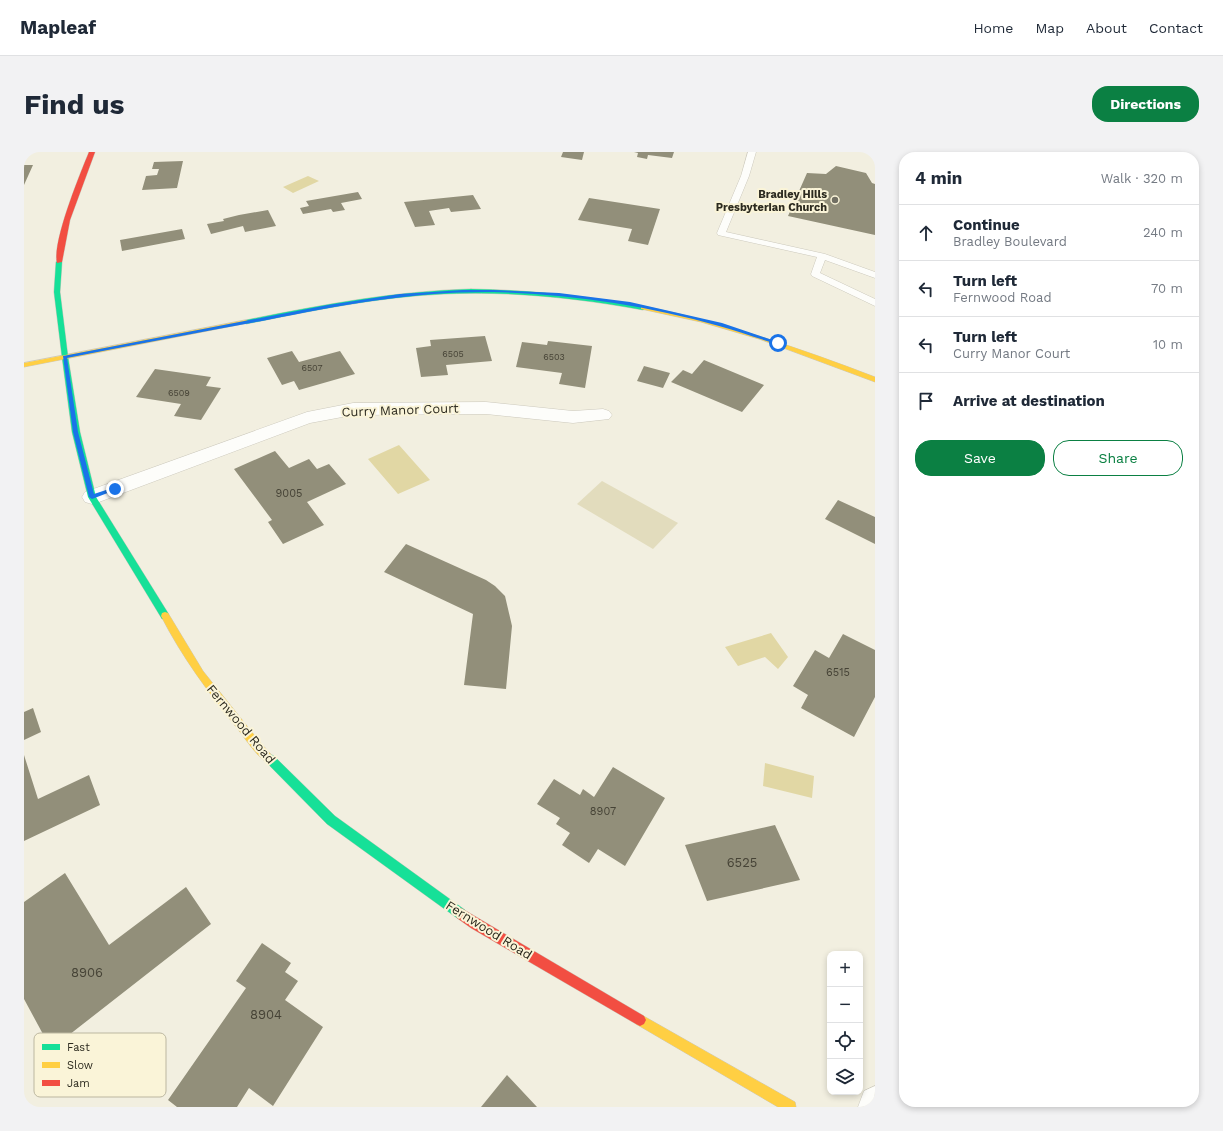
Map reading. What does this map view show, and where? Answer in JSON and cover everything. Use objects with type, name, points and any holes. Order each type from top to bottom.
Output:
[{"type":"main road","name":"Fernwood Road","points":[[92,152],[78,186],[61,243],[58,292],[65,357],[76,432],[92,497],[200,674],[255,744],[331,820],[475,924],[790,1107]]},
{"type":"main road","points":[[24,365],[366,300],[436,292],[493,291],[559,294],[592,298],[666,311],[752,334],[815,356],[875,380]]},
{"type":"street","name":"Curry Manor Court","points":[[92,497],[308,418],[353,409],[486,408],[573,417],[603,415]]},
{"type":"street","points":[[874,1107],[875,1102]]},
{"type":"lane","points":[[752,152],[745,176],[721,233],[822,256],[875,275]]},
{"type":"lane","points":[[822,256],[815,274],[875,303]]},
{"type":"shaded area","points":[[308,176],[319,181],[293,193],[283,187]]},
{"type":"shaded area","points":[[399,445],[430,480],[398,494],[368,459]]},
{"type":"shaded area","points":[[602,481],[678,523],[653,549],[577,504]]},
{"type":"shaded area","points":[[771,633],[788,657],[778,669],[765,657],[738,666],[725,647]]},
{"type":"shaded area","points":[[765,763],[814,776],[812,798],[763,786]]},
{"type":"building","points":[[563,152],[584,152],[582,160],[561,157]]},
{"type":"building","points":[[634,152],[674,152],[672,158],[648,155],[647,159],[637,157],[638,153]]},
{"type":"building","points":[[183,161],[177,188],[142,190],[146,176],[157,175],[159,169],[152,169],[154,162]]},
{"type":"building","points":[[24,165],[33,165],[24,185]]},
{"type":"building","name":"Bradley Hills Presbyterian Church","points":[[836,166],[866,173],[872,183],[875,184],[875,235],[788,216],[807,173],[826,174]]},
{"type":"building","points":[[358,192],[362,199],[341,203],[345,210],[333,212],[331,209],[303,214],[300,208],[309,206],[306,201]]},
{"type":"building","points":[[473,195],[481,209],[451,212],[449,208],[429,211],[435,225],[415,227],[404,202]]},
{"type":"building","points":[[589,198],[660,209],[648,245],[628,241],[632,229],[578,220]]},
{"type":"building","points":[[268,210],[276,226],[245,232],[243,226],[211,234],[207,224],[224,221],[223,219],[239,215]]},
{"type":"building","points":[[182,229],[185,239],[122,251],[120,240]]},
{"type":"building","points":[[485,336],[492,361],[446,365],[448,375],[421,377],[416,348],[431,346],[430,340]]},
{"type":"building","points":[[548,341],[592,346],[585,388],[559,384],[562,373],[516,367],[522,342],[547,345]]},
{"type":"building","points":[[292,351],[299,362],[340,351],[355,374],[299,390],[294,381],[282,385],[267,358]]},
{"type":"building","points":[[704,360],[764,385],[742,412],[671,382],[683,370],[692,374]]},
{"type":"building","points":[[644,366],[670,373],[663,388],[637,381]]},
{"type":"building","points":[[155,369],[211,377],[206,386],[221,388],[201,420],[174,416],[181,404],[136,397]]},
{"type":"building","points":[[275,451],[289,468],[309,459],[317,469],[329,464],[346,484],[307,502],[324,525],[283,544],[268,522],[272,520],[234,469]]},
{"type":"building","points":[[838,500],[875,517],[875,544],[825,519]]},
{"type":"building","points":[[406,544],[486,580],[495,586],[505,596],[512,626],[506,689],[464,685],[473,614],[384,572]]},
{"type":"building","points":[[843,634],[875,650],[875,697],[854,737],[801,708],[808,695],[793,686],[815,650],[829,658]]},
{"type":"building","points":[[33,708],[41,732],[24,740],[24,712]]},
{"type":"building","points":[[24,755],[38,799],[89,775],[100,805],[24,841]]},
{"type":"building","points":[[613,767],[665,798],[625,866],[598,849],[589,863],[562,845],[570,833],[556,824],[560,818],[537,804],[554,779],[580,795],[583,789],[594,797]]},
{"type":"building","points":[[775,825],[800,880],[707,901],[685,845]]},
{"type":"building","points":[[65,873],[109,945],[186,887],[211,924],[71,1033],[42,1033],[24,999],[24,902]]},
{"type":"building","points":[[262,943],[291,963],[285,972],[298,981],[285,1000],[323,1027],[273,1106],[249,1088],[237,1107],[177,1107],[168,1100],[246,988],[236,981]]},
{"type":"building","points":[[507,1075],[537,1107],[481,1107]]},
{"type":"traffic: fast","points":[[59,262],[57,292],[65,357],[76,432],[92,497],[165,616]]},
{"type":"traffic: fast","points":[[246,322],[350,302],[393,296],[471,291],[500,291],[558,295],[643,308]]},
{"type":"traffic: fast","points":[[270,759],[331,820],[461,914]]},
{"type":"traffic: slow","points":[[643,308],[732,329],[790,348],[875,380]]},
{"type":"traffic: slow","points":[[24,365],[246,322]]},
{"type":"traffic: slow","points":[[165,616],[200,674],[255,744],[270,759]]},
{"type":"traffic: slow","points":[[640,1020],[790,1107]]},
{"type":"traffic: jam","points":[[59,262],[64,234],[76,192],[92,152]]},
{"type":"traffic: jam","points":[[461,914],[475,924],[640,1020]]},
{"type":"place","name":"Bradley Hills Presbyterian Church","points":[[835,200]]},
{"type":"route","points":[[115,489],[92,497],[76,432],[65,357],[328,306],[436,292],[463,291],[559,294],[630,304],[720,324],[778,343]]}]
